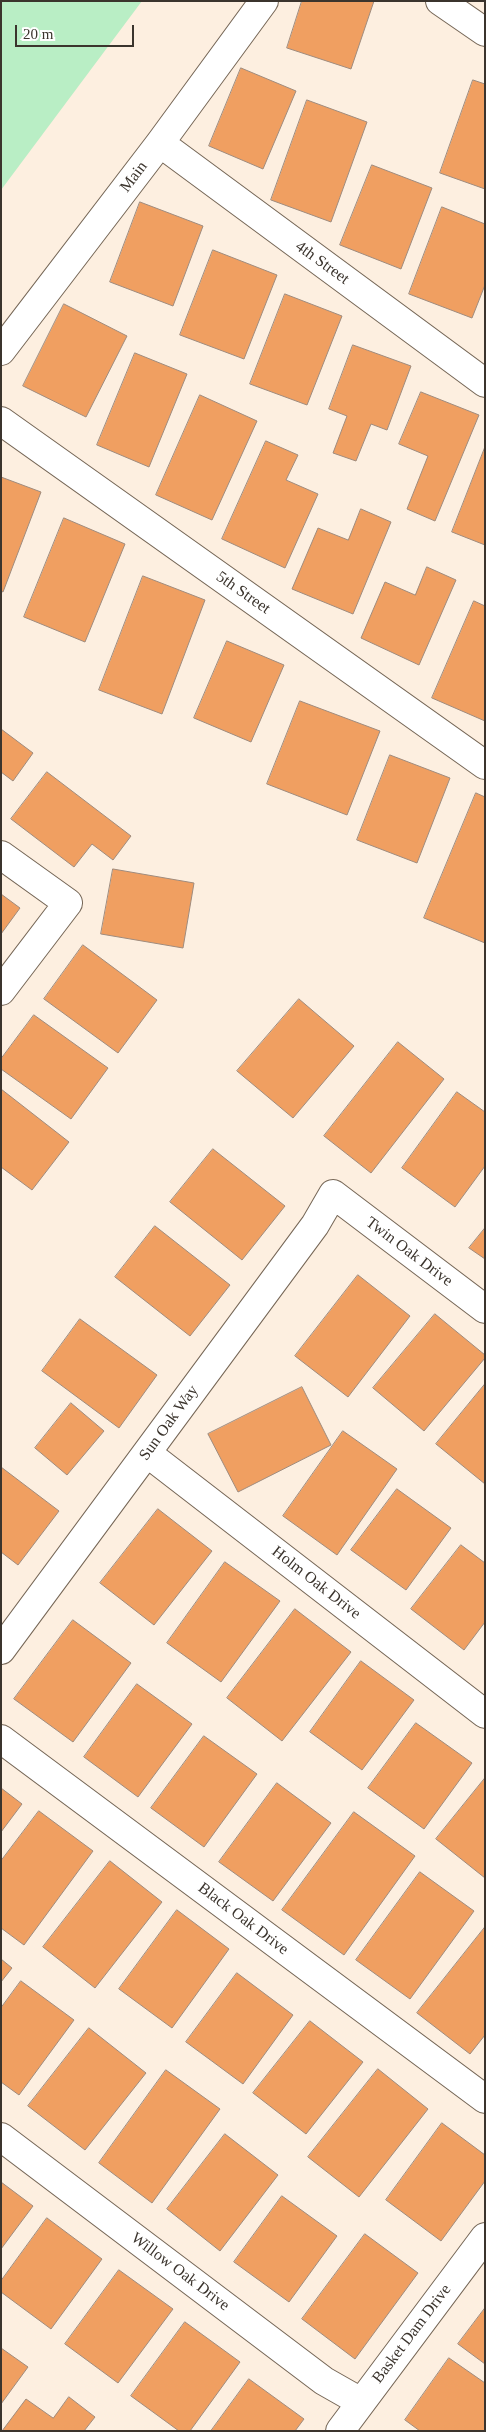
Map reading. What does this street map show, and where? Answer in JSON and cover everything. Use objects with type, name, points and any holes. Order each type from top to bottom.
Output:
[{"type":"street","name":"Main","points":[[1,351],[160,143],[264,1]]},
{"type":"street","points":[[440,1],[485,32]]},
{"type":"street","name":"4th Street","points":[[160,143],[485,383]]},
{"type":"street","name":"5th Street","points":[[1,421],[485,765]]},
{"type":"street","points":[[1,854],[68,903],[1,991]]},
{"type":"street","name":"Twin Oak Drive","points":[[333,1194],[485,1309]]},
{"type":"street","name":"Sun Oak Way","points":[[1,1650],[315,1225],[333,1194]]},
{"type":"street","name":"Holm Oak Drive","points":[[147,1453],[485,1714]]},
{"type":"street","name":"Black Oak Drive","points":[[1,1739],[485,2099]]},
{"type":"street","name":"Willow Oak Drive","points":[[1,2137],[324,2380],[361,2402]]},
{"type":"street","name":"Basket Dam Drive","points":[[340,2431],[485,2237]]},
{"type":"green space","points":[[1,1],[142,1],[1,190]]},
{"type":"building","points":[[302,1],[374,1],[351,69],[287,48]]},
{"type":"building","points":[[241,68],[296,91],[263,169],[209,146]]},
{"type":"building","points":[[473,80],[485,84],[485,189],[440,173]]},
{"type":"building","points":[[307,100],[367,122],[331,222],[271,200]]},
{"type":"building","points":[[372,165],[432,188],[401,269],[340,245]]},
{"type":"building","points":[[140,202],[203,226],[173,306],[110,282]]},
{"type":"building","points":[[442,207],[485,224],[485,285],[472,318],[409,294]]},
{"type":"building","points":[[213,250],[277,275],[244,359],[180,335]]},
{"type":"building","points":[[285,294],[342,316],[307,405],[250,384]]},
{"type":"building","points":[[64,304],[127,336],[86,417],[23,386]]},
{"type":"building","points":[[353,345],[411,366],[387,430],[371,424],[356,461],[333,453],[347,416],[329,409]]},
{"type":"building","points":[[135,353],[187,374],[149,467],[97,445]]},
{"type":"building","points":[[421,392],[479,415],[435,521],[407,509],[428,456],[399,444]]},
{"type":"building","points":[[200,395],[257,421],[212,520],[156,495]]},
{"type":"building","points":[[266,441],[298,455],[286,480],[318,494],[285,568],[222,539]]},
{"type":"building","points":[[485,447],[485,545],[452,532]]},
{"type":"building","points":[[1,477],[41,492],[3,592],[1,591]]},
{"type":"building","points":[[361,509],[391,522],[353,614],[292,589],[318,528],[348,540]]},
{"type":"building","points":[[64,518],[125,544],[85,642],[24,617]]},
{"type":"building","points":[[427,567],[456,580],[419,665],[361,638],[385,582],[415,595]]},
{"type":"building","points":[[143,576],[205,600],[162,714],[99,690]]},
{"type":"building","points":[[474,601],[485,606],[485,721],[432,698]]},
{"type":"building","points":[[227,641],[284,665],[251,742],[194,718]]},
{"type":"building","points":[[300,701],[380,731],[347,815],[267,784]]},
{"type":"building","points":[[1,729],[33,753],[13,781],[1,772]]},
{"type":"building","points":[[390,755],[450,778],[417,863],[357,840]]},
{"type":"building","points":[[47,772],[131,836],[113,860],[92,844],[74,867],[11,819]]},
{"type":"building","points":[[476,793],[485,797],[485,943],[424,918]]},
{"type":"building","points":[[113,869],[194,883],[183,948],[101,934]]},
{"type":"building","points":[[1,894],[20,908],[1,934]]},
{"type":"building","points":[[83,945],[157,1000],[118,1053],[44,999]]},
{"type":"building","points":[[299,999],[354,1046],[293,1118],[237,1071]]},
{"type":"building","points":[[34,1015],[108,1068],[71,1119],[1,1069],[1,1059]]},
{"type":"building","points":[[398,1042],[444,1079],[371,1173],[324,1136]]},
{"type":"building","points":[[1,1089],[69,1142],[32,1190],[1,1167]]},
{"type":"building","points":[[457,1092],[485,1112],[485,1166],[455,1207],[402,1168]]},
{"type":"building","points":[[213,1149],[285,1206],[242,1260],[170,1202]]},
{"type":"building","points":[[155,1226],[230,1285],[190,1336],[115,1277]]},
{"type":"building","points":[[485,1228],[485,1259],[469,1248]]},
{"type":"building","points":[[358,1275],[410,1316],[348,1397],[295,1356]]},
{"type":"building","points":[[435,1314],[485,1355],[485,1358],[424,1431],[373,1388]]},
{"type":"building","points":[[80,1319],[157,1375],[119,1428],[42,1371]]},
{"type":"building","points":[[485,1384],[485,1484],[436,1444]]},
{"type":"building","points":[[302,1387],[331,1445],[238,1492],[208,1434]]},
{"type":"building","points":[[71,1403],[104,1431],[67,1475],[35,1448]]},
{"type":"building","points":[[343,1431],[397,1469],[337,1555],[283,1516]]},
{"type":"building","points":[[1,1467],[59,1511],[18,1565],[1,1552]]},
{"type":"building","points":[[397,1489],[451,1528],[406,1590],[351,1550]]},
{"type":"building","points":[[158,1509],[212,1551],[154,1625],[100,1583]]},
{"type":"building","points":[[461,1545],[485,1563],[485,1622],[464,1650],[411,1609]]},
{"type":"building","points":[[225,1562],[280,1601],[221,1682],[167,1643]]},
{"type":"building","points":[[295,1609],[351,1652],[282,1741],[227,1698]]},
{"type":"building","points":[[73,1620],[131,1663],[73,1742],[14,1699]]},
{"type":"building","points":[[361,1661],[414,1700],[362,1770],[310,1732]]},
{"type":"building","points":[[137,1684],[192,1724],[138,1797],[84,1757]]},
{"type":"building","points":[[416,1723],[472,1763],[424,1829],[368,1788]]},
{"type":"building","points":[[204,1736],[257,1774],[204,1847],[151,1808]]},
{"type":"building","points":[[485,1778],[485,1878],[436,1839]]},
{"type":"building","points":[[277,1783],[331,1823],[273,1901],[219,1862]]},
{"type":"building","points":[[1,1788],[22,1804],[1,1832]]},
{"type":"building","points":[[39,1811],[93,1851],[24,1945],[1,1928],[1,1861]]},
{"type":"building","points":[[354,1812],[415,1856],[344,1955],[282,1910]]},
{"type":"building","points":[[110,1861],[162,1902],[95,1988],[43,1947]]},
{"type":"building","points":[[420,1872],[474,1911],[410,1999],[356,1960]]},
{"type":"building","points":[[177,1910],[229,1949],[172,2028],[119,1989]]},
{"type":"building","points":[[485,1927],[485,2035],[470,2054],[417,2013]]},
{"type":"building","points":[[1,1959],[12,1968],[1,1982]]},
{"type":"building","points":[[237,1973],[293,2015],[243,2084],[186,2042]]},
{"type":"building","points":[[21,1981],[74,2020],[19,2095],[1,2082],[1,2008]]},
{"type":"building","points":[[310,2021],[363,2062],[306,2134],[253,2093]]},
{"type":"building","points":[[89,2028],[146,2073],[85,2150],[28,2106]]},
{"type":"building","points":[[378,2069],[428,2109],[359,2197],[308,2157]]},
{"type":"building","points":[[166,2070],[220,2109],[152,2203],[99,2163]]},
{"type":"building","points":[[442,2123],[485,2155],[485,2181],[441,2241],[386,2200]]},
{"type":"building","points":[[225,2134],[278,2175],[220,2251],[167,2209]]},
{"type":"building","points":[[1,2182],[33,2206],[1,2249]]},
{"type":"building","points":[[282,2196],[337,2236],[289,2302],[234,2262]]},
{"type":"building","points":[[47,2218],[102,2259],[51,2329],[1,2292],[1,2281]]},
{"type":"building","points":[[365,2234],[418,2273],[355,2359],[302,2319]]},
{"type":"building","points":[[119,2270],[173,2309],[118,2383],[65,2344]]},
{"type":"building","points":[[485,2308],[485,2364],[458,2344]]},
{"type":"building","points":[[185,2322],[240,2362],[190,2431],[179,2431],[131,2396]]},
{"type":"building","points":[[1,2348],[28,2367],[1,2404]]},
{"type":"building","points":[[449,2358],[485,2383],[485,2431],[420,2431],[405,2420]]},
{"type":"building","points":[[249,2379],[304,2419],[295,2431],[211,2431]]},
{"type":"building","points":[[69,2397],[95,2417],[84,2431],[2,2431],[26,2399],[53,2418]]}]
